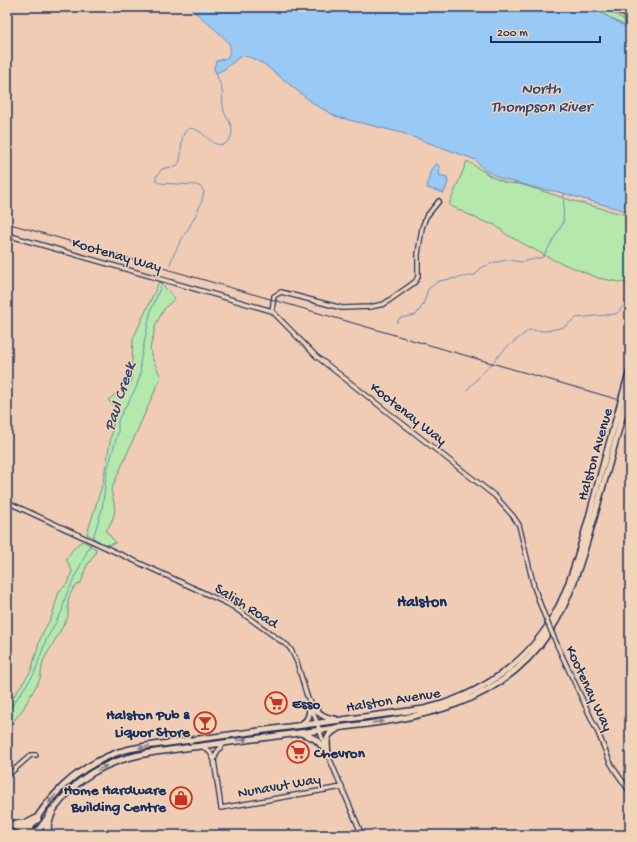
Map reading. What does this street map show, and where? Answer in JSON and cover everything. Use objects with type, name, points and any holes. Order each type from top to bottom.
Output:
[{"type":"highway","points":[[50,835],[47,830],[47,825],[52,811]]},
{"type":"highway","points":[[7,823],[20,825],[27,824],[37,819]]},
{"type":"highway","points":[[7,823],[27,833],[37,835]]},
{"type":"highway","points":[[7,832],[15,835]]},
{"type":"main road","name":"Halston Avenue","points":[[37,835],[52,811],[73,786],[93,772],[116,761],[146,753],[339,728],[425,714],[458,704],[481,694],[514,672],[534,652],[550,632],[560,615],[573,586],[582,560],[628,388],[630,371]]},
{"type":"main road","name":"Halston Avenue","points":[[27,833],[53,796],[68,781],[93,764],[117,753],[146,746],[424,709],[456,700],[498,677],[510,668],[530,648],[547,627],[556,612],[568,584],[620,416]]},
{"type":"main road","points":[[310,703],[317,712],[323,716],[345,719]]},
{"type":"main road","points":[[294,726],[304,723],[308,718],[310,713],[310,703]]},
{"type":"main road","points":[[328,755],[327,739],[331,732],[339,728]]},
{"type":"main road","points":[[297,733],[314,737],[320,742],[328,755]]},
{"type":"street","points":[[611,7],[630,17]]},
{"type":"street","points":[[272,311],[274,296],[281,292],[342,308],[378,306],[389,301],[416,282],[419,272],[418,254],[422,228],[426,217],[439,201]]},
{"type":"street","name":"Kootenay Way","points":[[7,235],[272,311],[316,356],[495,496],[505,505],[519,525],[534,587],[543,612],[610,762],[630,792]]},
{"type":"street","name":"Salish Road","points":[[7,502],[172,577],[235,608],[283,642],[291,650],[296,662],[328,755],[362,834]]},
{"type":"street","points":[[214,760],[217,752],[224,743]]},
{"type":"street","points":[[202,746],[210,752],[214,760]]},
{"type":"street","points":[[7,776],[31,755],[36,755]]},
{"type":"street","name":"Nunavut Way","points":[[214,760],[221,808],[342,787]]},
{"type":"street","points":[[345,835],[362,834]]},
{"type":"green space","points":[[591,7],[602,7],[630,23],[630,29]]},
{"type":"green space","points":[[467,161],[492,177],[506,183],[520,184],[570,200],[630,216],[630,284],[598,278],[554,260],[507,235],[495,225],[482,221],[449,205]]},
{"type":"green space","points":[[159,282],[175,298],[164,309],[156,324],[150,349],[152,358],[161,377],[111,490],[115,507],[114,516],[106,531],[116,543],[105,545],[87,534],[103,482],[116,408],[108,400],[131,382],[133,339]]},
{"type":"green space","points":[[83,541],[96,549],[95,554],[86,567],[81,583],[74,587],[68,599],[68,617],[43,661],[40,679],[23,709],[7,730],[7,706],[31,671],[41,636],[52,616],[59,591],[69,581],[72,571],[66,559],[76,546]]},
{"type":"water","name":"North Thompson River","points":[[189,7],[591,7],[630,29],[630,212],[555,191],[545,190],[502,179],[484,170],[476,160],[402,133],[337,117],[314,104],[264,64],[249,57],[241,56],[223,70],[216,73],[214,69],[216,61],[227,58],[230,51],[230,46],[218,32]]},
{"type":"water","points":[[437,164],[440,167],[439,175],[447,177],[448,182],[444,193],[427,188],[430,172],[434,165]]},
{"type":"waterway","name":"Paul Creek","points":[[170,264],[178,246],[198,211],[204,192],[201,187],[196,185],[159,183],[156,181],[156,177],[162,169],[174,167],[179,163],[183,136],[189,129],[197,130],[216,144],[220,145],[228,142],[230,139],[232,128],[224,111],[222,90],[216,72]]},
{"type":"waterway","points":[[397,322],[400,318],[416,315],[423,305],[428,289],[439,281],[475,275],[481,268],[492,263],[507,260],[522,262],[543,257],[563,223],[564,194]]},
{"type":"waterway","name":"Paul Creek","points":[[93,538],[102,509],[107,471],[118,432],[118,420],[136,388],[141,373],[140,363],[151,310],[161,286]]},
{"type":"waterway","points":[[466,391],[506,348],[529,330],[546,331],[564,327],[576,318],[616,314],[627,302],[630,296]]},
{"type":"waterway","name":"Paul Creek","points":[[7,713],[34,674],[46,640],[62,611],[65,598],[91,543]]},
{"type":"railway","points":[[7,223],[630,403]]},
{"type":"place","name":"Esso","points":[[276,703]]},
{"type":"place","name":"Halston Pub & Liquor Store","points":[[205,723]]},
{"type":"place","name":"Chevron","points":[[298,752]]},
{"type":"place","name":"Home Hardware Building Centre","points":[[181,798]]},
{"type":"district","name":"Halston","points":[[422,600]]}]
